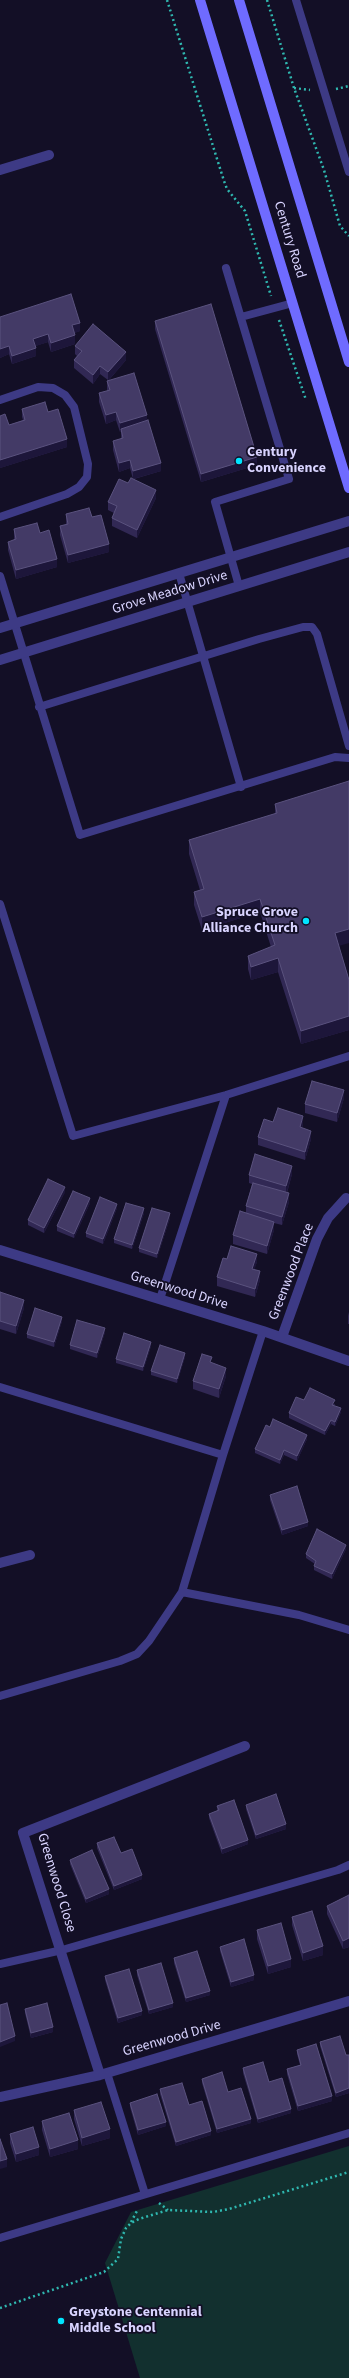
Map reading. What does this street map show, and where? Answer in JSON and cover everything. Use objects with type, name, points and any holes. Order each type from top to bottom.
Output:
[{"type":"main road","name":"Century Road","points":[[200,0],[349,488]]},
{"type":"main road","name":"Century Road","points":[[239,0],[349,362]]},
{"type":"street","points":[[0,170],[49,155]]},
{"type":"street","name":"Grove Meadow Drive","points":[[0,628],[349,521]]},
{"type":"street","name":"Grove Meadow Drive","points":[[0,660],[349,552]]},
{"type":"street","name":"Greenwood Place","points":[[282,1337],[317,1239],[328,1218],[346,1198]]},
{"type":"street","name":"Greenwood Drive","points":[[0,1250],[282,1337],[349,1361]]},
{"type":"street","points":[[0,1563],[30,1555]]},
{"type":"street","name":"Greenwood Close","points":[[104,2074],[23,1833],[245,1746]]},
{"type":"street","name":"Greenwood Drive","points":[[0,2097],[104,2074],[349,2001]]},
{"type":"lane","points":[[296,0],[349,172]]},
{"type":"lane","points":[[226,268],[289,480],[215,502],[239,586]]},
{"type":"lane","points":[[241,318],[293,303]]},
{"type":"lane","points":[[0,400],[38,387],[53,388],[65,395],[74,407],[88,464],[87,477],[79,487],[67,494],[0,517]]},
{"type":"lane","points":[[179,573],[241,787]]},
{"type":"lane","points":[[0,576],[22,653],[80,835],[335,757],[349,756]]},
{"type":"lane","points":[[39,706],[303,627],[312,627],[317,634],[349,746]]},
{"type":"lane","points":[[0,904],[73,1136],[226,1095],[349,1056]]},
{"type":"lane","points":[[160,1299],[226,1095]]},
{"type":"lane","points":[[0,1696],[137,1654],[149,1641],[182,1592],[222,1455],[263,1331]]},
{"type":"lane","points":[[0,1387],[222,1455]]},
{"type":"lane","points":[[182,1592],[299,1615],[349,1630]]},
{"type":"lane","points":[[0,1964],[62,1950],[338,1870],[349,1865]]},
{"type":"lane","points":[[104,2074],[145,2194]]},
{"type":"lane","points":[[0,2238],[349,2132]]},
{"type":"path","points":[[167,0],[224,181],[227,189],[245,211],[297,381],[307,404]]},
{"type":"path","points":[[267,0],[294,88],[324,170],[340,226],[349,236]]},
{"type":"path","points":[[0,2308],[104,2272],[118,2259],[121,2239],[126,2228],[131,2223],[139,2219],[168,2210],[213,2212],[349,2172]]},
{"type":"green space","points":[[349,2146],[349,2378],[140,2378],[105,2263],[131,2212]]},
{"type":"building","points":[[71,294],[80,323],[72,325],[75,335],[51,343],[48,334],[33,339],[36,348],[12,356],[9,346],[0,349],[0,317]]},
{"type":"building","points":[[211,304],[257,457],[201,474],[155,321]]},
{"type":"building","points":[[93,324],[126,352],[108,372],[100,366],[93,375],[74,360],[82,351],[75,346]]},
{"type":"building","points":[[134,373],[147,415],[120,423],[116,412],[106,415],[99,393],[110,390],[107,381]]},
{"type":"building","points":[[45,402],[48,412],[58,409],[67,439],[0,460],[0,416],[5,414],[9,425],[25,420],[22,409]]},
{"type":"building","points":[[148,420],[161,463],[133,471],[130,460],[119,463],[113,441],[123,438],[121,429]]},
{"type":"building","points":[[131,478],[156,490],[137,530],[112,518],[117,506],[108,502],[119,479],[128,483]]},
{"type":"building","points":[[89,508],[92,517],[101,515],[109,544],[68,555],[60,526],[68,524],[66,514]]},
{"type":"building","points":[[37,523],[40,533],[49,530],[57,559],[16,570],[8,542],[16,539],[14,529]]},
{"type":"building","name":"Spruce Grove Alliance Church","points":[[349,781],[349,929],[335,933],[349,980],[349,1016],[301,1031],[278,958],[251,967],[248,956],[275,945],[260,899],[202,917],[194,892],[204,889],[189,840],[277,813],[275,804]]},
{"type":"building","points":[[312,1081],[344,1090],[337,1113],[305,1104]]},
{"type":"building","points":[[278,1108],[303,1116],[300,1127],[311,1131],[305,1152],[258,1137],[264,1119],[273,1122]]},
{"type":"building","points":[[255,1154],[292,1166],[286,1186],[249,1175]]},
{"type":"building","points":[[48,1179],[65,1187],[44,1228],[28,1220]]},
{"type":"building","points":[[253,1183],[289,1193],[282,1217],[246,1206]]},
{"type":"building","points":[[73,1191],[90,1198],[74,1234],[57,1226]]},
{"type":"building","points":[[100,1197],[117,1204],[103,1239],[86,1233]]},
{"type":"building","points":[[126,1203],[144,1208],[132,1245],[114,1239]]},
{"type":"building","points":[[152,1208],[170,1213],[157,1254],[139,1248]]},
{"type":"building","points":[[240,1211],[274,1222],[267,1246],[233,1235]]},
{"type":"building","points":[[231,1246],[257,1254],[252,1269],[260,1271],[255,1289],[217,1277],[223,1258],[227,1259]]},
{"type":"building","points":[[0,1292],[24,1300],[16,1326],[0,1321]]},
{"type":"building","points":[[35,1308],[62,1317],[54,1342],[27,1334]]},
{"type":"building","points":[[77,1320],[105,1328],[97,1353],[70,1345]]},
{"type":"building","points":[[124,1333],[151,1342],[143,1367],[116,1359]]},
{"type":"building","points":[[160,1345],[185,1353],[177,1379],[151,1371]]},
{"type":"building","points":[[202,1354],[212,1357],[210,1362],[226,1368],[219,1389],[193,1381]]},
{"type":"building","points":[[310,1388],[335,1400],[332,1405],[341,1408],[335,1422],[331,1420],[325,1431],[289,1413],[296,1397],[304,1400]]},
{"type":"building","points":[[273,1419],[307,1435],[297,1456],[284,1450],[280,1460],[255,1449],[266,1425],[270,1427]]},
{"type":"building","points":[[297,1486],[308,1522],[282,1530],[270,1495]]},
{"type":"building","points":[[317,1529],[346,1545],[332,1574],[314,1566],[316,1561],[306,1554]]},
{"type":"building","points":[[276,1794],[286,1824],[256,1835],[246,1805]]},
{"type":"building","points":[[234,1800],[248,1840],[222,1849],[209,1814],[219,1810],[217,1806]]},
{"type":"building","points":[[114,1837],[121,1853],[132,1849],[142,1875],[114,1886],[97,1843]]},
{"type":"building","points":[[92,1850],[109,1889],[86,1899],[70,1860]]},
{"type":"building","points":[[349,1895],[349,1938],[343,1941],[327,1906]]},
{"type":"building","points":[[312,1911],[323,1946],[303,1953],[292,1917]]},
{"type":"building","points":[[281,1923],[291,1959],[268,1966],[257,1930]]},
{"type":"building","points":[[244,1939],[254,1975],[231,1982],[220,1947]]},
{"type":"building","points":[[197,1951],[210,1991],[186,1998],[174,1958]]},
{"type":"building","points":[[161,1963],[173,2003],[149,2010],[137,1970]]},
{"type":"building","points":[[129,1969],[142,2011],[118,2018],[105,1976]]},
{"type":"building","points":[[7,2003],[15,2036],[0,2042],[0,2005]]},
{"type":"building","points":[[47,2003],[53,2027],[31,2033],[25,2009]]},
{"type":"building","points":[[340,2036],[346,2055],[349,2055],[349,2088],[336,2093],[320,2042]]},
{"type":"building","points":[[316,2044],[332,2096],[298,2106],[287,2069],[301,2065],[297,2050]]},
{"type":"building","points":[[263,2062],[269,2082],[282,2078],[291,2109],[258,2119],[243,2068]]},
{"type":"building","points":[[222,2072],[228,2092],[241,2088],[251,2119],[217,2129],[202,2079]]},
{"type":"building","points":[[182,2083],[189,2105],[202,2101],[211,2131],[176,2142],[160,2089]]},
{"type":"building","points":[[157,2094],[166,2122],[138,2130],[130,2103]]},
{"type":"building","points":[[101,2102],[110,2129],[82,2138],[74,2110]]},
{"type":"building","points":[[69,2113],[78,2140],[50,2149],[42,2121]]},
{"type":"building","points":[[33,2127],[39,2147],[16,2154],[10,2134]]},
{"type":"building","points":[[0,2139],[7,2159],[0,2161]]},
{"type":"place","name":"Century Convenience","points":[[239,461]]},
{"type":"place","name":"Spruce Grove Alliance Church","points":[[306,921]]},
{"type":"place","name":"Greystone Centennial Middle School","points":[[61,2321]]}]
